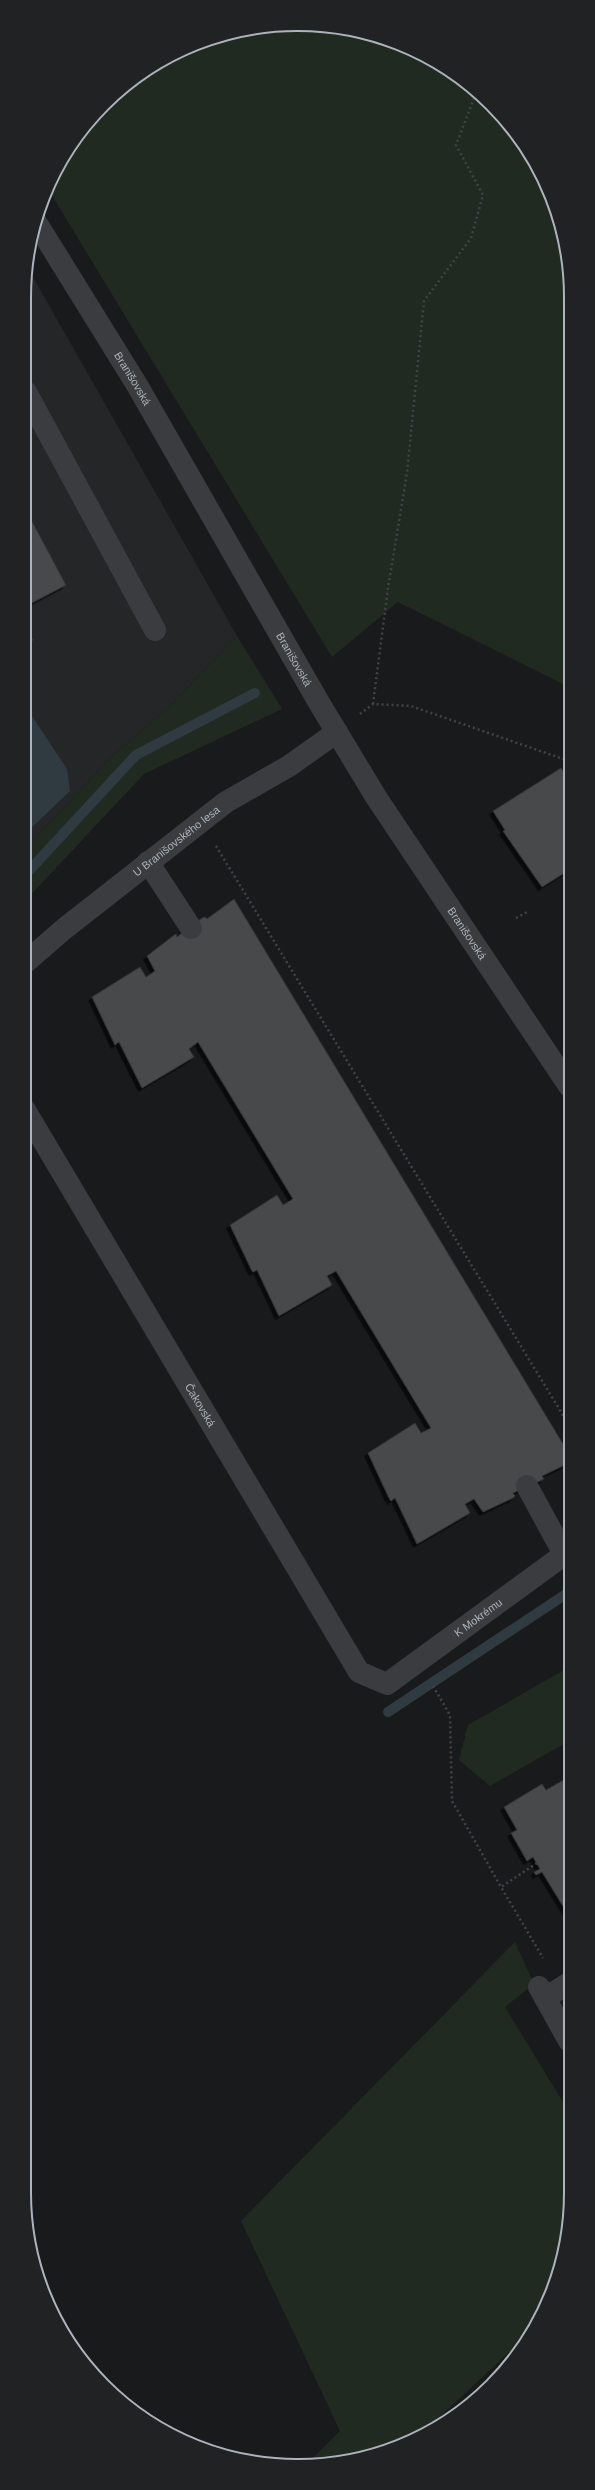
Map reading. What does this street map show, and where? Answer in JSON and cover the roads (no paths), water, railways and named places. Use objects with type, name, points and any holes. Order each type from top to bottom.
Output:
[{"type":"street","name":"Branišovská","points":[[40,229],[137,385],[376,797],[564,1079]]},
{"type":"street","points":[[31,401],[155,630]]},
{"type":"street","name":"U Branišovského lesa","points":[[31,958],[148,862],[226,802],[289,766],[337,732]]},
{"type":"street","points":[[148,862],[191,928]]},
{"type":"street","name":"Čakovská","points":[[31,1120],[359,1672],[388,1684]]},
{"type":"street","points":[[527,1486],[564,1549]]},
{"type":"street","name":"K Mokrému","points":[[388,1684],[564,1553]]},
{"type":"street","points":[[554,1989],[564,2028]]},
{"type":"waterway","points":[[31,869],[136,755],[255,693]]},
{"type":"waterway","points":[[388,1712],[564,1595]]}]
